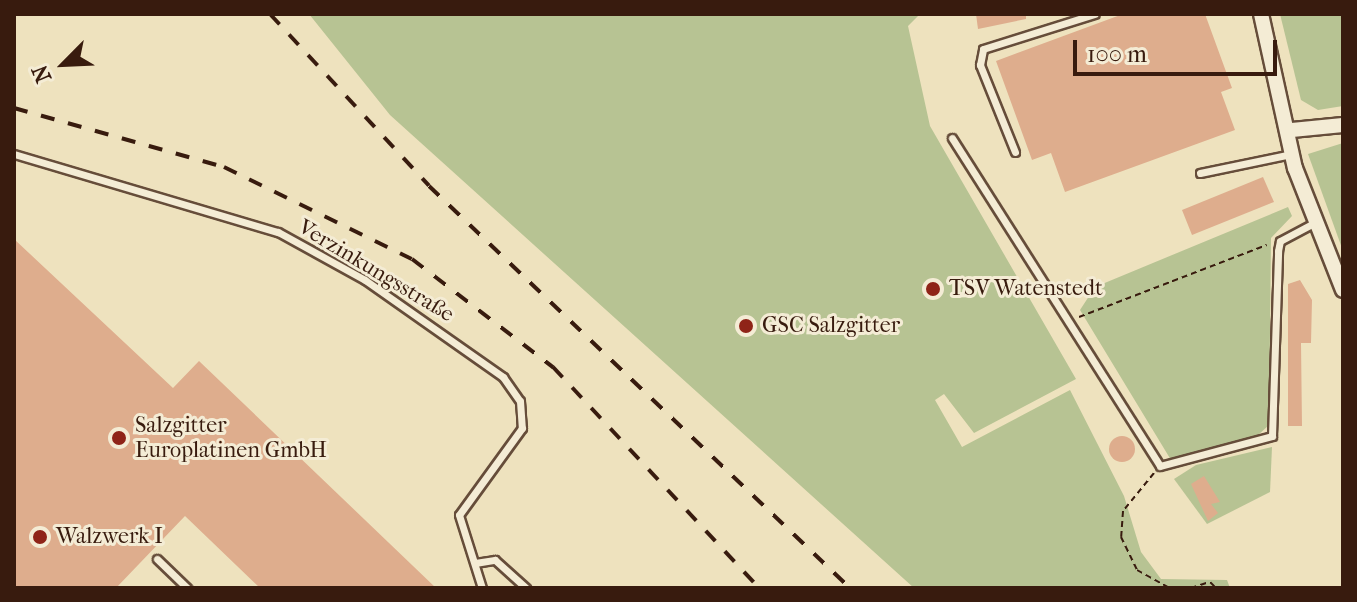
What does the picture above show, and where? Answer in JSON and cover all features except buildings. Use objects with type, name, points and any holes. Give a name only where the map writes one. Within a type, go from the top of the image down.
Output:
[{"type":"street","points":[[1261,14],[1292,130],[1294,154],[1315,222],[1343,290]]},
{"type":"street","points":[[1292,130],[1343,125]]},
{"type":"lane","points":[[1015,152],[980,65],[983,49],[1095,14]]},
{"type":"lane","points":[[952,138],[1160,466],[1272,436],[1280,241],[1315,222]]},
{"type":"lane","name":"Verzinkungsstraße","points":[[14,154],[278,232],[365,280],[503,377],[520,401],[522,428],[459,515],[482,588]]},
{"type":"lane","points":[[1200,173],[1294,154]]},
{"type":"lane","points":[[157,559],[187,588]]},
{"type":"lane","points":[[475,563],[495,560],[526,588]]},
{"type":"path","points":[[1068,323],[1280,241]]},
{"type":"path","points":[[1160,466],[1123,511],[1121,537],[1137,570],[1170,588]]},
{"type":"path","points":[[1191,588],[1210,582],[1216,588]]},
{"type":"green space","name":"GSC Salzgitter","points":[[309,14],[920,14],[908,26],[930,126],[1076,379],[974,433],[944,394],[935,400],[962,447],[1070,390],[1124,496],[1141,552],[1161,579],[1227,580],[1230,588],[914,588],[390,115]]},
{"type":"green space","points":[[1280,14],[1343,14],[1343,106],[1318,110],[1301,100]]},
{"type":"green space","points":[[1343,143],[1343,251],[1308,154]]},
{"type":"green space","points":[[1288,207],[1292,216],[1271,238],[1269,425],[1257,436],[1171,460],[1080,310],[1095,287]]},
{"type":"green space","points":[[1272,447],[1270,492],[1207,524],[1174,479],[1196,465]]},
{"type":"railway","points":[[270,14],[429,186],[850,588]]},
{"type":"railway","points":[[14,108],[224,167],[412,259],[553,367],[759,588]]},
{"type":"place","name":"TSV Watenstedt","points":[[933,289]]},
{"type":"place","name":"GSC Salzgitter","points":[[746,326]]},
{"type":"place","name":"Salzgitter Europlatinen GmbH","points":[[119,438]]},
{"type":"place","name":"Walzwerk I","points":[[40,537]]}]
